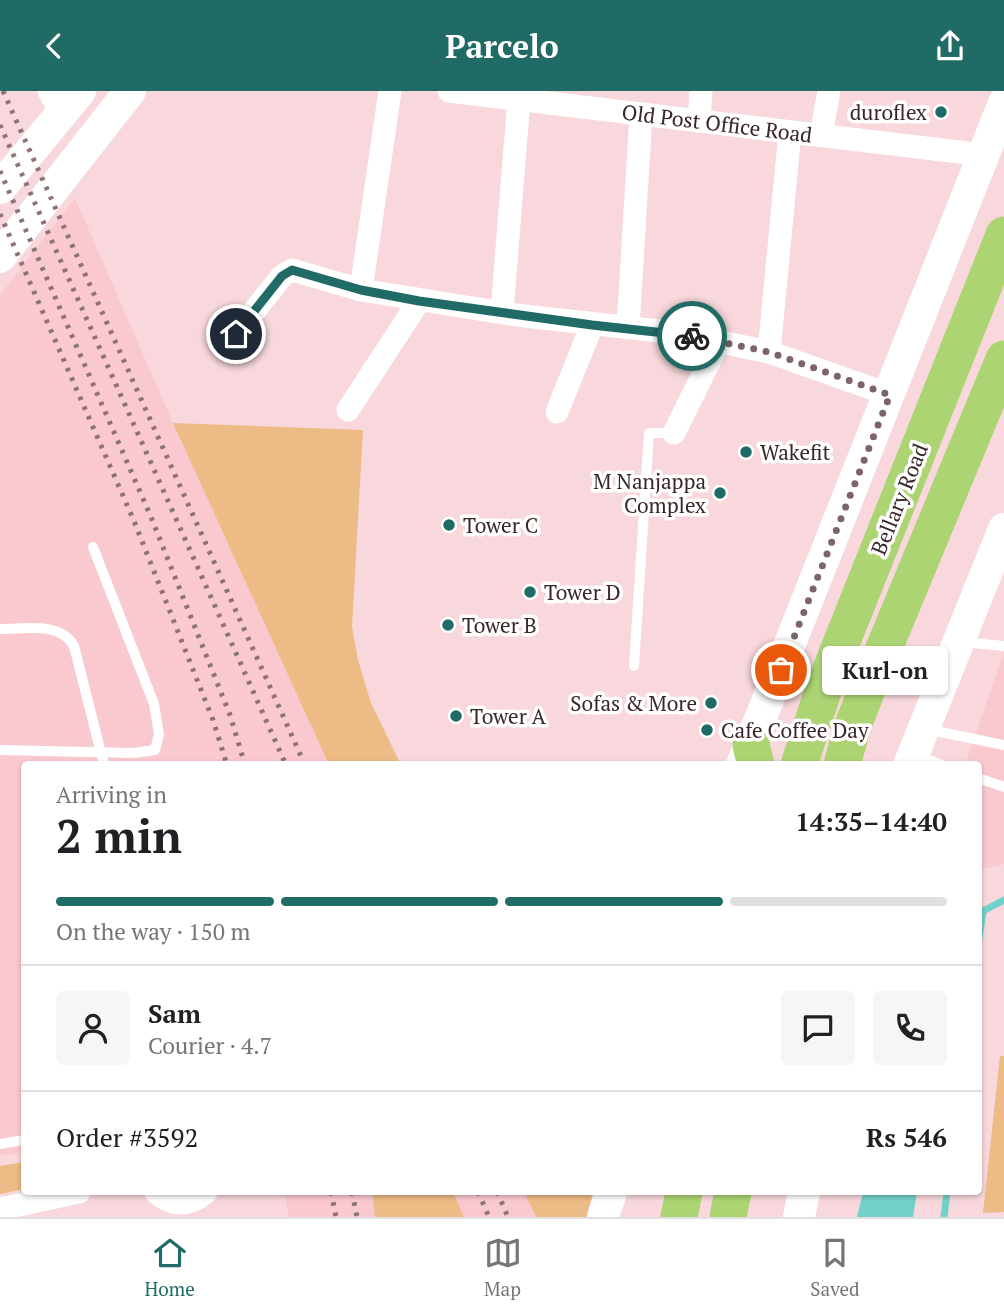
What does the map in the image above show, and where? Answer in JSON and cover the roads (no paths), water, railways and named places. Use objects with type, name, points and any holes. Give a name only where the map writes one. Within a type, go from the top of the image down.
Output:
[{"type":"highway","name":"Bellary Road","points":[[800,761],[814,715],[1004,235]]},
{"type":"highway","name":"Bellary Road","points":[[843,761],[852,728],[1004,359]]},
{"type":"highway","points":[[679,1217],[683,1195]]},
{"type":"highway","points":[[728,1217],[732,1195]]},
{"type":"main road","points":[[0,257],[130,91]]},
{"type":"main road","points":[[0,188],[64,99]]},
{"type":"main road","points":[[750,758],[1004,103]]},
{"type":"main road","points":[[922,753],[959,641],[1004,529]]},
{"type":"main road","points":[[603,1217],[610,1195]]},
{"type":"main road","points":[[799,1217],[803,1195]]},
{"type":"street","points":[[361,290],[390,91]]},
{"type":"street","name":"Old Post Office Road","points":[[449,91],[984,155]]},
{"type":"street","points":[[699,121],[701,91]]},
{"type":"street","points":[[821,135],[829,91]]},
{"type":"street","points":[[502,311],[519,99]]},
{"type":"street","points":[[628,328],[641,114]]},
{"type":"street","points":[[769,352],[790,132]]},
{"type":"street","points":[[236,334],[282,276],[292,270],[361,290],[419,301],[592,325],[677,333],[769,352],[890,395]]},
{"type":"street","points":[[348,410],[419,301]]},
{"type":"street","points":[[556,412],[592,325]]},
{"type":"street","points":[[674,433],[719,342]]},
{"type":"street","points":[[0,1209],[65,1195]]},
{"type":"street","points":[[160,1195],[168,1201],[189,1203],[201,1195]]},
{"type":"lane","points":[[634,666],[649,433],[674,433]]},
{"type":"lane","points":[[0,750],[133,753],[155,750],[159,734],[154,704],[93,547]]},
{"type":"lane","points":[[0,629],[49,629],[70,639],[103,761]]},
{"type":"lane","points":[[959,641],[1004,646]]},
{"type":"lane","points":[[922,753],[1004,745]]},
{"type":"lane","points":[[982,779],[1004,787]]},
{"type":"lane","points":[[0,1144],[21,1140]]},
{"type":"water","points":[[862,1195],[917,1195],[913,1217],[857,1217]]},
{"type":"waterway","points":[[982,918],[983,911],[1004,900]]},
{"type":"waterway","points":[[944,1217],[947,1195]]},
{"type":"railway","points":[[3,91],[303,761]]},
{"type":"railway","points":[[0,125],[284,761]]},
{"type":"railway","points":[[0,171],[151,517],[230,715],[244,761]]},
{"type":"railway","points":[[0,214],[134,521],[213,720],[226,761]]},
{"type":"railway","points":[[332,1195],[336,1217]]},
{"type":"railway","points":[[353,1195],[357,1217]]},
{"type":"railway","points":[[479,1195],[489,1217]]},
{"type":"railway","points":[[498,1195],[508,1217]]},
{"type":"place","name":"duroflex","points":[[941,112]]},
{"type":"place","name":"Wakefit","points":[[746,452]]},
{"type":"place","name":"M Nanjappa Complex","points":[[720,493]]},
{"type":"place","name":"Tower C","points":[[449,525]]},
{"type":"place","name":"Tower D","points":[[530,592]]},
{"type":"place","name":"Tower B","points":[[448,625]]},
{"type":"place","name":"Kurl-on","points":[[781,670]]},
{"type":"place","name":"Sofas & More","points":[[711,703]]},
{"type":"place","name":"Tower A","points":[[456,716]]},
{"type":"place","name":"Cafe Coffee Day","points":[[707,730]]}]
